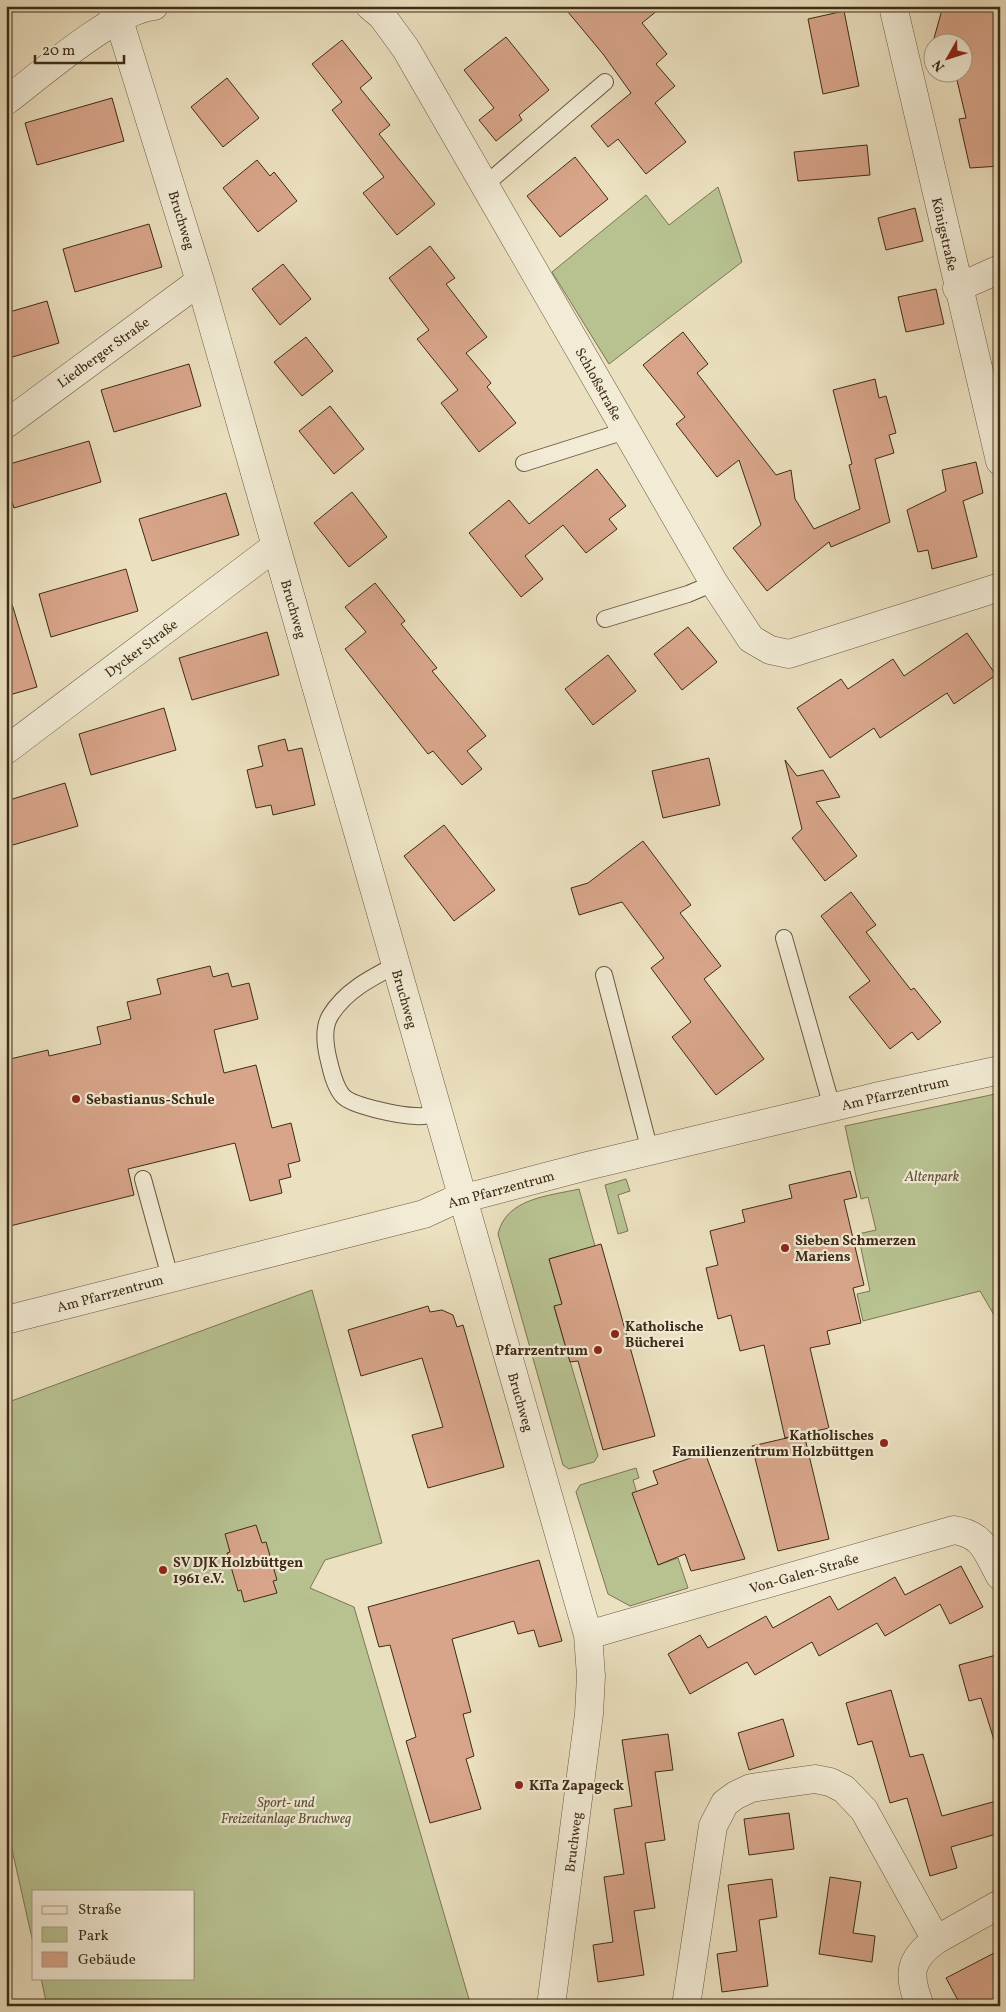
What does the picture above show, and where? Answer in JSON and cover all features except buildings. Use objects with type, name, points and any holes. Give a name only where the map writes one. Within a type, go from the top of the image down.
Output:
[{"type":"street","points":[[6,101],[115,12],[154,6]]},
{"type":"street","name":"Schloßstraße","points":[[370,6],[382,16],[406,49],[486,184],[625,431],[714,584],[751,639],[770,650],[789,654],[1000,587]]},
{"type":"street","name":"Königstraße","points":[[892,6],[957,288],[1000,461]]},
{"type":"street","name":"Bruchweg","points":[[115,12],[200,281],[588,1635],[591,1676],[589,1714],[551,2006]]},
{"type":"street","points":[[957,288],[1000,269]]},
{"type":"street","name":"Liedberger Straße","points":[[6,424],[200,281]]},
{"type":"street","name":"Dycker Straße","points":[[6,750],[276,546]]},
{"type":"street","name":"Am Pfarrzentrum","points":[[6,1320],[424,1214],[463,1198],[832,1107],[1000,1070]]},
{"type":"street","name":"Von-Galen-Straße","points":[[588,1635],[954,1530],[969,1533],[982,1543],[1000,1576]]},
{"type":"street","points":[[686,2006],[713,1826],[726,1803],[736,1794],[751,1788],[815,1779],[830,1782],[844,1789],[864,1810],[936,1940]]},
{"type":"street","points":[[920,2006],[912,1984],[913,1965],[917,1956],[936,1940],[1000,1904]]},
{"type":"lane","points":[[486,184],[605,82]]},
{"type":"lane","points":[[524,463],[625,431]]},
{"type":"lane","points":[[605,619],[688,594],[714,584]]},
{"type":"lane","points":[[784,938],[832,1107]]},
{"type":"lane","points":[[396,965],[356,988],[335,1008],[329,1018],[325,1036],[330,1066],[339,1090],[345,1098],[355,1103],[406,1116],[424,1116],[438,1113]]},
{"type":"lane","points":[[604,975],[650,1151]]},
{"type":"lane","points":[[143,1179],[170,1277]]},
{"type":"green space","points":[[718,187],[742,262],[609,364],[552,272],[646,195],[669,225]]},
{"type":"green space","name":"Altenpark","points":[[1000,1093],[1000,1325],[980,1291],[863,1321],[857,1294],[870,1291],[858,1234],[876,1230],[868,1197],[861,1199],[845,1126]]},
{"type":"green space","points":[[626,1179],[630,1191],[618,1195],[628,1231],[618,1234],[605,1185]]},
{"type":"green space","points":[[579,1189],[595,1246],[549,1259],[562,1304],[554,1307],[598,1456],[594,1462],[569,1469],[563,1465],[498,1234],[503,1222],[519,1206],[542,1197]]},
{"type":"green space","name":"Sport- und Freizeitanlage Bruchweg","points":[[312,1290],[382,1543],[325,1560],[310,1588],[354,1607],[471,2006],[47,2006],[41,1980],[195,1980],[195,1890],[32,1890],[32,1938],[6,1823],[6,1403]]},
{"type":"green space","points":[[636,1468],[639,1478],[633,1480],[658,1565],[678,1558],[688,1588],[630,1606],[608,1594],[576,1492],[580,1485]]},
{"type":"place","name":"Sebastianus-Schule","points":[[76,1099]]},
{"type":"place","name":"Sieben Schmerzen Mariens","points":[[785,1248]]},
{"type":"place","name":"Katholische Bücherei","points":[[615,1334]]},
{"type":"place","name":"Pfarrzentrum","points":[[598,1350]]},
{"type":"place","name":"Katholisches Familienzentrum Holzbüttgen","points":[[884,1443]]},
{"type":"place","name":"SV DJK Holzbüttgen 1961 e.V.","points":[[163,1570]]},
{"type":"place","name":"KiTa Zapageck","points":[[519,1785]]}]
